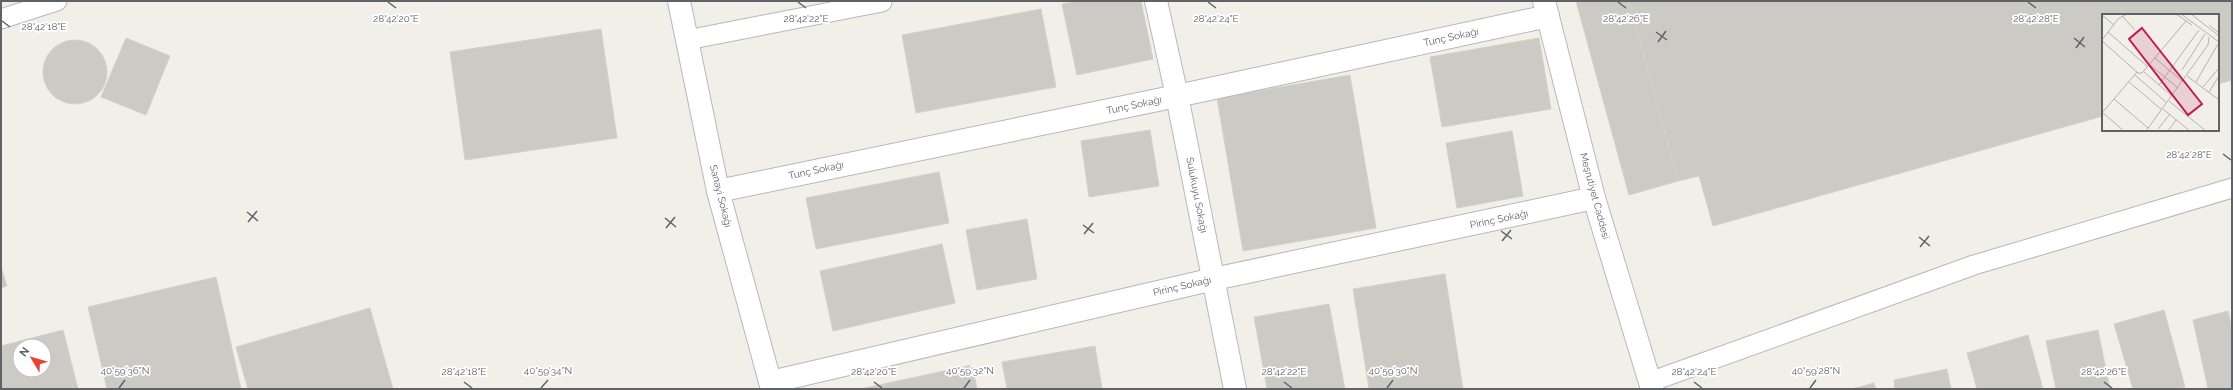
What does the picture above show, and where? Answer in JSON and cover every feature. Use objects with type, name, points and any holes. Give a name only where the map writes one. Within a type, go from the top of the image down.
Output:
[{"type":"street","name":"Sanayi Sokağı","points":[[679,1],[718,191],[772,385]]},
{"type":"street","name":"Sulukuyu Sokağı","points":[[1156,1],[1177,96],[1235,389]]},
{"type":"street","name":"Tunç Sokağı","points":[[718,191],[1177,96],[1546,8]]},
{"type":"street","name":"Meşrutiyet Caddesi","points":[[1546,8],[1594,198],[1651,386]]},
{"type":"street","name":"Pirinç Sokağı","points":[[772,385],[1214,279],[1594,198]]},
{"type":"lane","points":[[1,19],[57,1]]},
{"type":"lane","points":[[687,40],[882,2]]},
{"type":"lane","points":[[1651,386],[1974,265],[2232,188]]},
{"type":"building","points":[[1077,1],[1141,1],[1153,59],[1077,75],[1062,4]]},
{"type":"building","points":[[1576,1],[1629,1],[1678,181],[1629,195]]},
{"type":"building","points":[[1629,1],[2232,1],[2232,80],[2219,84],[2219,14],[2102,14],[2102,116],[1713,226],[1699,176],[1678,181]]},
{"type":"building","points":[[1041,9],[1056,87],[916,113],[902,35]]},
{"type":"building","points":[[601,29],[617,138],[465,160],[450,52]]},
{"type":"building","points":[[126,38],[170,56],[146,115],[101,97]]},
{"type":"building","points":[[1539,38],[1551,109],[1442,127],[1430,57]]},
{"type":"building","points":[[69,40],[81,40],[98,49],[105,60],[107,72],[105,84],[98,95],[81,104],[69,104],[57,99],[48,90],[43,78],[43,66],[48,54],[57,45]]},
{"type":"building","points":[[1350,75],[1376,228],[1243,251],[1217,98]]},
{"type":"building","points":[[1150,130],[1159,186],[1089,197],[1081,141]]},
{"type":"building","points":[[1512,131],[1523,196],[1457,208],[1446,143]]},
{"type":"building","points":[[939,172],[949,223],[816,249],[806,198]]},
{"type":"building","points":[[1027,219],[1037,279],[977,290],[966,230]]},
{"type":"building","points":[[942,244],[955,303],[833,331],[820,271]]},
{"type":"building","points":[[1,267],[7,286],[1,288]]},
{"type":"building","points":[[1445,274],[1463,389],[1369,389],[1353,289]]},
{"type":"building","points":[[216,277],[241,389],[107,389],[88,307]]},
{"type":"building","points":[[1329,304],[1345,389],[1267,389],[1254,317]]},
{"type":"building","points":[[370,308],[393,389],[248,389],[236,347]]},
{"type":"building","points":[[2164,310],[2185,387],[2178,389],[2133,389],[2114,324]]},
{"type":"building","points":[[2228,311],[2232,329],[2232,389],[2208,389],[2193,320]]},
{"type":"building","points":[[63,330],[78,389],[1,389],[1,346],[12,343],[12,378],[52,378],[52,338],[32,338]]},
{"type":"building","points":[[2098,330],[2110,389],[2056,389],[2046,341]]},
{"type":"building","points":[[2028,335],[2043,389],[1977,389],[1967,353]]},
{"type":"building","points":[[1095,346],[1102,389],[1007,389],[1002,362]]},
{"type":"building","points":[[972,365],[977,389],[860,389]]},
{"type":"building","points":[[1947,369],[1951,389],[1895,389],[1894,380]]},
{"type":"building","points":[[1874,383],[1876,389],[1852,389]]}]
